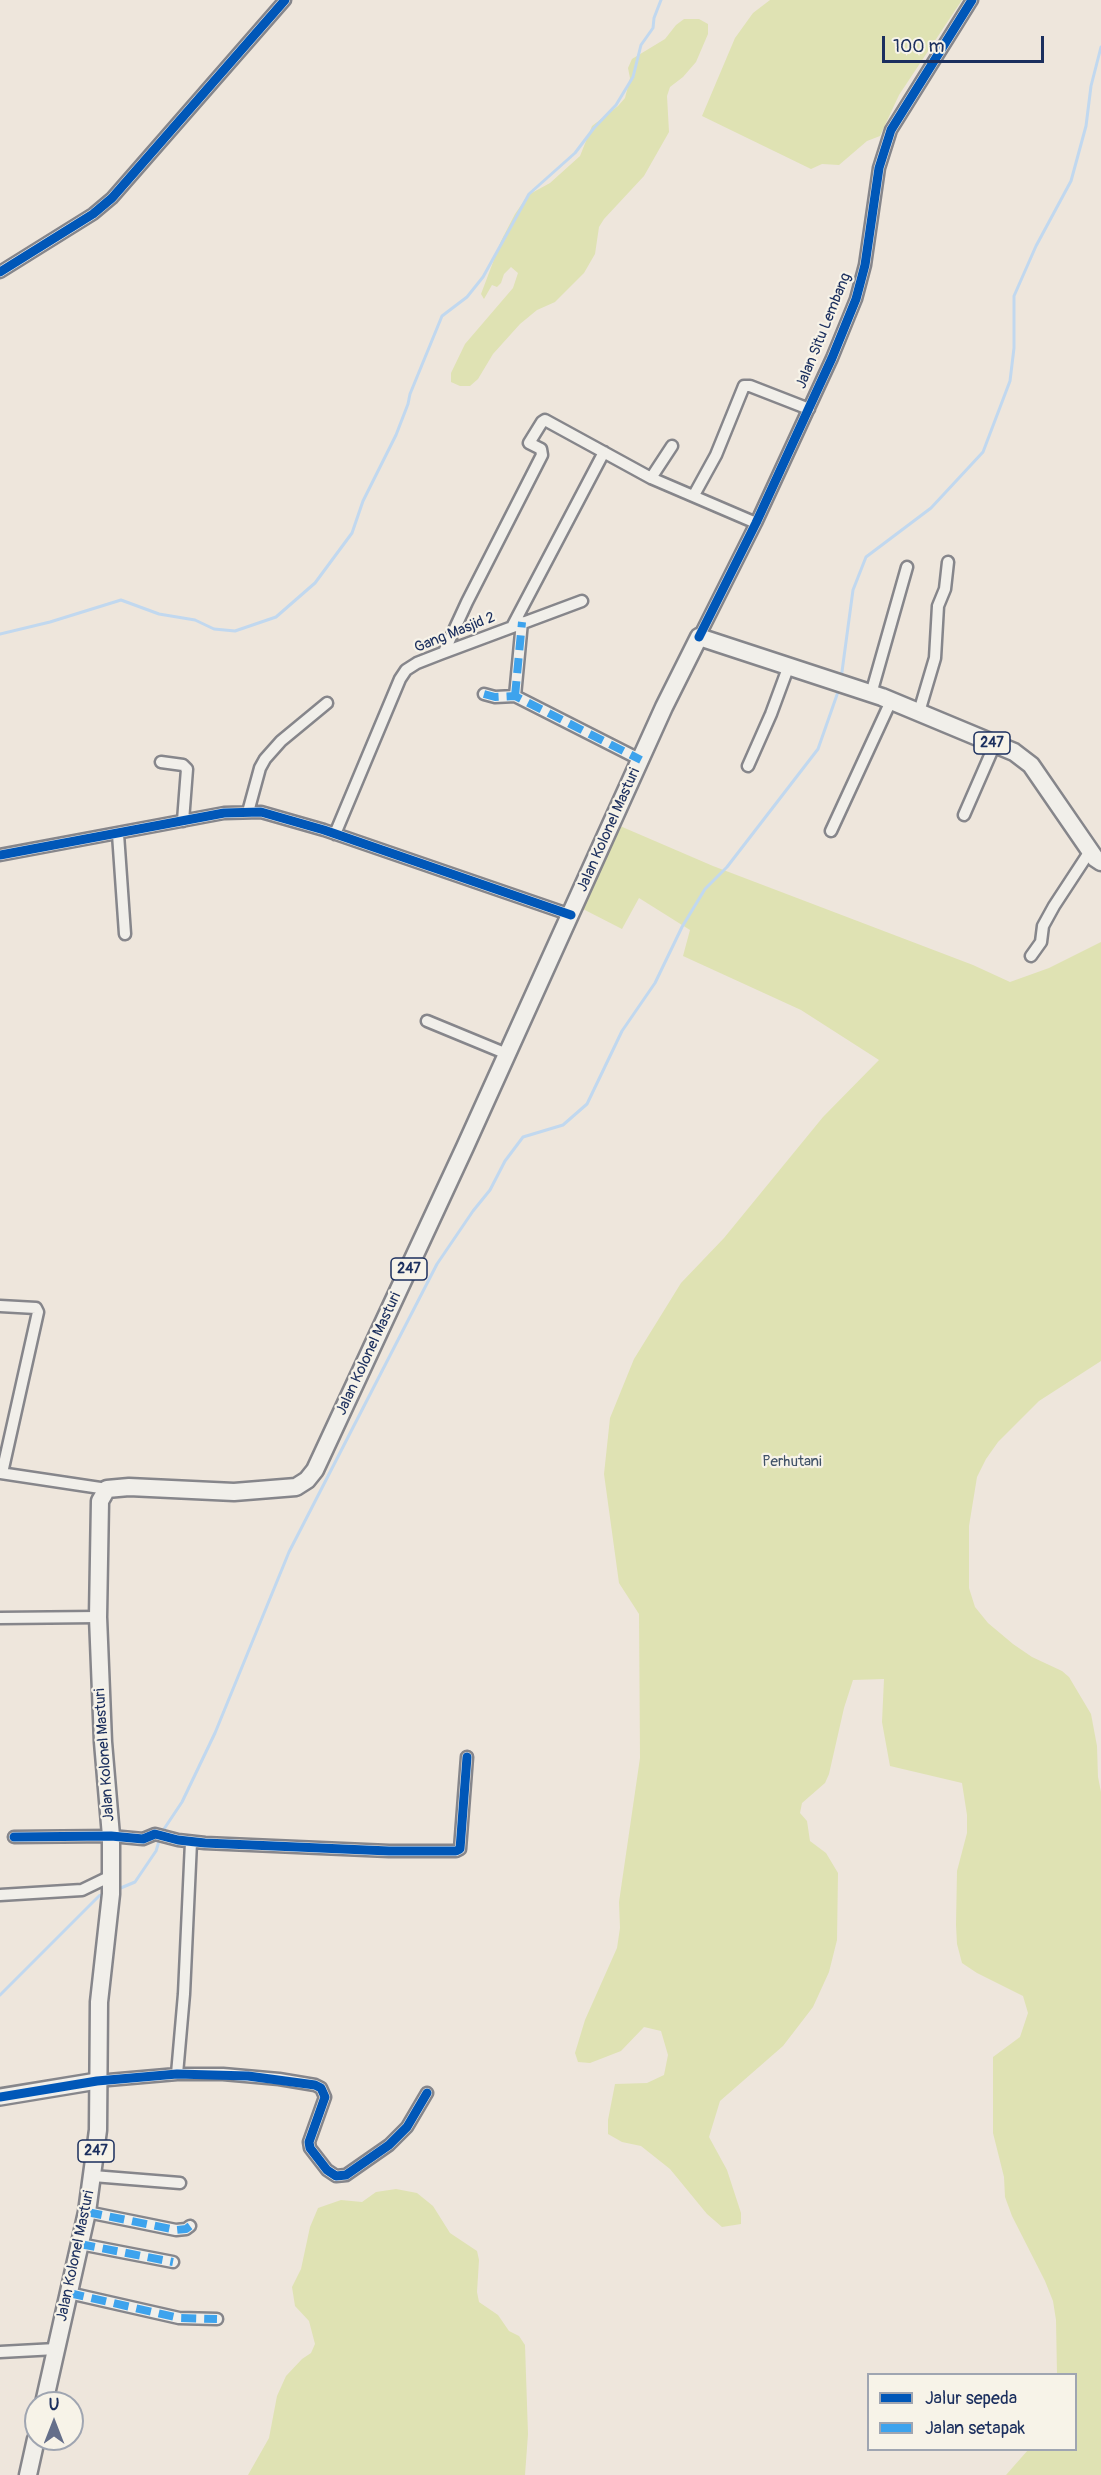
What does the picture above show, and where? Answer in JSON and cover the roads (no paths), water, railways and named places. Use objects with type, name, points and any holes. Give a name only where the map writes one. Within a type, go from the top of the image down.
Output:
[{"type":"main road","name":"247","points":[[699,637],[891,701],[1014,752],[1031,765],[1096,857]]},
{"type":"main road","name":"Jalan Kolonel Masturi","points":[[47,2391],[87,2212],[98,2130],[99,2002],[112,1884],[98,1617],[100,1502],[107,1489],[129,1487],[234,1492],[296,1487],[307,1480],[315,1470],[351,1396],[664,707],[699,637]]},
{"type":"main road","points":[[28,2475],[33,2451]]},
{"type":"street","points":[[0,272],[104,206],[285,0]]},
{"type":"street","name":"Jalan Situ Lembang","points":[[699,637],[756,522],[837,348],[861,282],[879,168],[891,130],[972,0]]},
{"type":"street","points":[[694,495],[716,455],[744,386],[750,386],[809,409]]},
{"type":"street","points":[[444,652],[542,455],[541,449],[530,443],[545,420],[651,478],[756,522]]},
{"type":"street","points":[[651,478],[672,446]]},
{"type":"street","points":[[515,696],[518,624],[604,452]]},
{"type":"street","points":[[919,712],[935,658],[938,606],[945,589],[948,562]]},
{"type":"street","points":[[871,694],[907,567]]},
{"type":"street","name":"Gang Masjid 2","points":[[335,834],[400,679],[406,670],[444,652],[582,601]]},
{"type":"street","points":[[748,766],[788,668]]},
{"type":"street","points":[[484,694],[495,697],[515,696],[641,760]]},
{"type":"street","points":[[831,831],[891,701]]},
{"type":"street","points":[[248,812],[260,768],[265,759],[281,741],[327,703]]},
{"type":"street","points":[[964,814],[995,744]]},
{"type":"street","points":[[160,762],[183,765],[187,768],[183,821]]},
{"type":"street","points":[[0,855],[183,821],[261,812],[335,834],[571,915]]},
{"type":"street","points":[[118,834],[125,934]]},
{"type":"street","points":[[1031,956],[1043,938],[1043,926],[1077,872],[1096,857]]},
{"type":"street","points":[[427,1021],[507,1054]]},
{"type":"street","points":[[0,1306],[36,1308],[38,1312],[1,1473],[107,1489]]},
{"type":"street","points":[[0,1618],[98,1617]]},
{"type":"street","points":[[14,1837],[111,1836],[143,1839],[160,1836],[191,1842],[389,1851],[458,1851],[467,1757]]},
{"type":"street","points":[[177,2074],[184,1994],[191,1842]]},
{"type":"street","points":[[0,1895],[82,1890],[112,1884]]},
{"type":"street","points":[[0,2097],[97,2080],[177,2074],[291,2080],[321,2088],[325,2097],[309,2142],[310,2148],[327,2170],[336,2176],[346,2175],[388,2145],[407,2127],[427,2093]]},
{"type":"street","points":[[93,2176],[180,2183]]},
{"type":"street","points":[[87,2212],[176,2230],[190,2226]]},
{"type":"street","points":[[80,2244],[173,2262]]},
{"type":"street","points":[[69,2293],[179,2318],[217,2319]]},
{"type":"street","points":[[0,2352],[56,2349]]},
{"type":"waterway","points":[[0,634],[50,622],[121,600],[159,614],[195,620],[214,629],[235,631],[276,617],[315,583],[352,533],[363,501],[396,435],[442,316],[467,297],[483,277],[529,194],[575,153],[616,105],[633,77],[641,45],[653,28],[661,0]]},
{"type":"waterway","points":[[841,679],[853,590],[866,557],[931,508],[983,452],[1010,381],[1014,348],[1014,296],[1036,246],[1071,181],[1086,126],[1091,86],[1101,47]]},
{"type":"waterway","points":[[162,1832],[182,1802],[215,1733],[289,1552],[437,1264],[490,1190],[505,1161],[523,1137],[563,1125],[587,1104],[622,1031],[655,983],[682,927],[705,889],[727,867],[818,749],[839,689]]},
{"type":"waterway","points":[[116,1890],[135,1882],[156,1851],[160,1838]]},
{"type":"waterway","points":[[0,1995],[99,1896],[104,1894]]},
{"type":"park label","name":"Perhutani","points":[[792,1462]]}]
